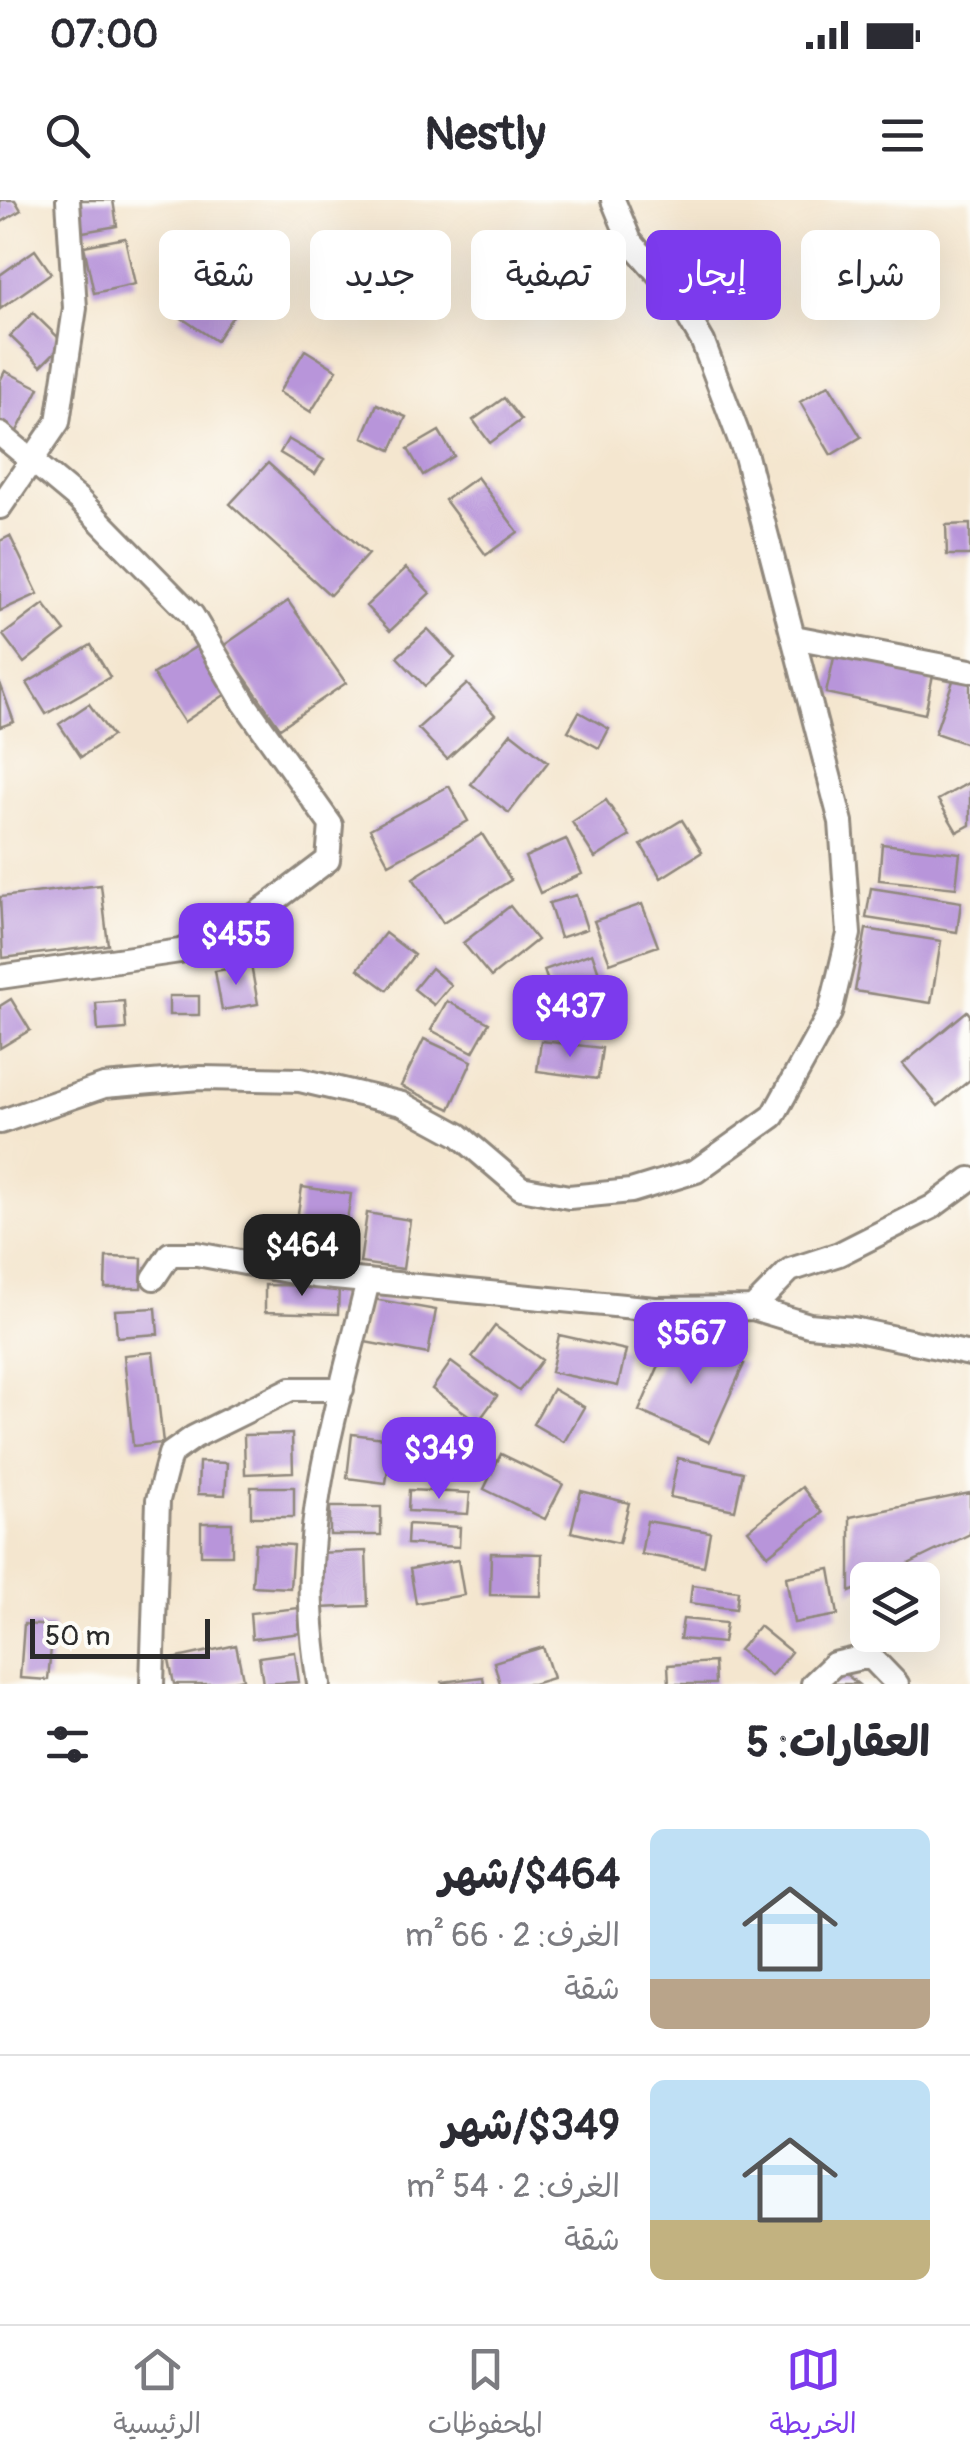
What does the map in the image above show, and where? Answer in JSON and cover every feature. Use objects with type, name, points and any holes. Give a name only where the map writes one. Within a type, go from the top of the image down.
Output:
[{"type":"street","points":[[0,508],[58,422],[75,308],[68,200]]},
{"type":"street","points":[[0,1122],[104,1086],[200,1078],[300,1080],[402,1104],[459,1135],[521,1188],[569,1198],[631,1192],[696,1172],[772,1116],[830,1013],[849,934],[841,822],[746,456],[704,342],[674,292],[630,241],[612,200]]},
{"type":"street","points":[[0,434],[78,499],[192,615],[245,704],[331,825],[328,860],[238,928],[180,951],[0,977]]},
{"type":"street","points":[[794,638],[970,671]]},
{"type":"street","points":[[754,1308],[790,1270],[855,1246],[932,1207],[970,1179]]},
{"type":"street","points":[[154,1278],[170,1254],[197,1254],[314,1276],[655,1309],[754,1308],[809,1325],[853,1329],[970,1354]]},
{"type":"street","points":[[319,1684],[310,1606],[314,1535],[324,1465],[368,1281]]},
{"type":"street","points":[[152,1684],[158,1500],[170,1454],[194,1437],[292,1389],[342,1389]]},
{"type":"street","points":[[813,1684],[834,1664],[870,1656],[897,1684]]},
{"type":"building","points":[[0,200],[15,200],[21,210],[0,223]]},
{"type":"building","points":[[78,200],[113,200],[117,226],[83,232]]},
{"type":"building","points":[[125,238],[135,284],[94,293],[84,246]]},
{"type":"building","points":[[35,250],[51,273],[0,309],[0,275]]},
{"type":"building","points":[[33,313],[64,343],[41,366],[10,336]]},
{"type":"building","points":[[184,320],[230,320],[216,341]]},
{"type":"building","points":[[305,350],[337,370],[311,412],[279,392]]},
{"type":"building","points":[[5,371],[39,388],[16,433],[0,425],[0,381]]},
{"type":"building","points":[[829,385],[861,437],[831,455],[800,402]]},
{"type":"building","points":[[504,398],[521,420],[490,443],[473,420]]},
{"type":"building","points":[[377,404],[406,417],[391,450],[363,437]]},
{"type":"building","points":[[439,431],[454,456],[423,475],[408,449]]},
{"type":"building","points":[[288,439],[324,460],[315,474],[280,453]]},
{"type":"building","points":[[268,463],[368,554],[330,595],[230,504]]},
{"type":"building","points":[[477,477],[518,532],[486,555],[445,500]]},
{"type":"building","points":[[970,524],[970,555],[947,555],[946,525]]},
{"type":"building","points":[[10,536],[38,594],[0,611],[0,541]]},
{"type":"building","points":[[406,568],[430,593],[390,631],[366,606]]},
{"type":"building","points":[[288,601],[346,683],[280,728],[223,646]]},
{"type":"building","points":[[44,604],[65,631],[24,663],[3,635]]},
{"type":"building","points":[[428,629],[455,658],[425,686],[397,657]]},
{"type":"building","points":[[202,643],[232,690],[184,722],[153,674]]},
{"type":"building","points":[[91,645],[110,677],[46,714],[27,683]]},
{"type":"building","points":[[836,649],[934,670],[925,714],[826,693]]},
{"type":"building","points":[[955,675],[970,681],[970,745],[935,733]]},
{"type":"building","points":[[0,683],[14,722],[0,727]]},
{"type":"building","points":[[467,684],[495,715],[447,759],[418,728]]},
{"type":"building","points":[[89,704],[112,736],[81,757],[59,724]]},
{"type":"building","points":[[579,712],[609,729],[599,748],[568,731]]},
{"type":"building","points":[[511,733],[548,762],[509,813],[471,784]]},
{"type":"building","points":[[970,782],[970,825],[957,832],[938,800]]},
{"type":"building","points":[[449,786],[468,821],[389,864],[370,829]]},
{"type":"building","points":[[606,800],[630,836],[595,858],[572,822]]},
{"type":"building","points":[[682,820],[702,852],[661,878],[641,845]]},
{"type":"building","points":[[482,834],[511,880],[443,923],[413,878]]},
{"type":"building","points":[[566,839],[582,874],[540,893],[525,857]]},
{"type":"building","points":[[882,844],[960,853],[956,888],[879,880]]},
{"type":"building","points":[[101,885],[108,945],[3,958],[0,897]]},
{"type":"building","points":[[871,888],[961,902],[957,932],[866,918]]},
{"type":"building","points":[[576,895],[587,929],[560,938],[549,903]]},
{"type":"building","points":[[642,904],[658,946],[610,963],[594,921]]},
{"type":"building","points":[[510,906],[537,940],[491,977],[463,943]]},
{"type":"building","points":[[866,929],[941,941],[931,1003],[855,991]]},
{"type":"building","points":[[385,933],[414,955],[387,990],[358,969]]},
{"type":"building","points":[[592,953],[609,1001],[560,1018],[544,970]]},
{"type":"building","points":[[251,965],[258,1004],[222,1010],[215,971]]},
{"type":"building","points":[[431,968],[451,985],[434,1005],[414,989]]},
{"type":"building","points":[[169,996],[199,996],[199,1015],[169,1015]]},
{"type":"building","points":[[11,999],[30,1030],[0,1048],[0,1006]]},
{"type":"building","points":[[124,1001],[126,1029],[98,1031],[96,1003]]},
{"type":"building","points":[[447,1001],[489,1023],[473,1052],[431,1030]]},
{"type":"building","points":[[967,1011],[970,1080],[938,1106],[903,1064]]},
{"type":"building","points":[[424,1039],[472,1061],[450,1109],[401,1086]]},
{"type":"building","points":[[541,1041],[602,1048],[598,1079],[537,1071]]},
{"type":"building","points":[[302,1187],[351,1194],[341,1260],[292,1252]]},
{"type":"building","points":[[367,1213],[410,1220],[403,1269],[360,1263]]},
{"type":"building","points":[[106,1257],[142,1258],[141,1288],[105,1288]]},
{"type":"building","points":[[265,1285],[339,1286],[338,1314],[265,1312]]},
{"type":"building","points":[[373,1299],[436,1310],[428,1354],[365,1342]]},
{"type":"building","points":[[156,1308],[158,1334],[117,1337],[115,1310]]},
{"type":"building","points":[[495,1326],[542,1360],[519,1391],[472,1357]]},
{"type":"building","points":[[673,1333],[744,1364],[709,1442],[639,1411]]},
{"type":"building","points":[[559,1335],[626,1350],[618,1386],[551,1372]]},
{"type":"building","points":[[153,1352],[163,1443],[133,1446],[124,1355]]},
{"type":"building","points":[[451,1362],[497,1396],[478,1422],[432,1389]]},
{"type":"building","points":[[553,1389],[584,1407],[564,1442],[533,1424]]},
{"type":"building","points":[[292,1434],[293,1472],[245,1474],[244,1435]]},
{"type":"building","points":[[352,1434],[392,1439],[386,1483],[347,1478]]},
{"type":"building","points":[[501,1454],[563,1484],[545,1519],[484,1489]]},
{"type":"building","points":[[678,1458],[743,1472],[735,1510],[670,1497]]},
{"type":"building","points":[[199,1462],[227,1463],[225,1495],[198,1494]]},
{"type":"building","points":[[251,1487],[294,1487],[294,1517],[251,1517]]},
{"type":"building","points":[[802,1487],[822,1513],[768,1555],[748,1530]]},
{"type":"building","points":[[409,1490],[470,1493],[468,1514],[408,1511]]},
{"type":"building","points":[[581,1491],[629,1503],[619,1543],[571,1532]]},
{"type":"building","points":[[970,1493],[970,1534],[912,1562],[850,1562],[850,1517]]},
{"type":"building","points":[[330,1507],[381,1507],[381,1535],[330,1535]]},
{"type":"building","points":[[647,1521],[710,1532],[704,1566],[641,1554]]},
{"type":"building","points":[[201,1523],[232,1523],[232,1555],[201,1555]]},
{"type":"building","points":[[408,1524],[460,1527],[459,1547],[407,1544]]},
{"type":"building","points":[[255,1543],[293,1545],[290,1588],[252,1586]]},
{"type":"building","points":[[366,1551],[368,1606],[318,1608],[316,1553]]},
{"type":"building","points":[[491,1553],[542,1554],[541,1596],[490,1595]]},
{"type":"building","points":[[458,1560],[464,1595],[416,1603],[410,1569]]},
{"type":"building","points":[[830,1569],[838,1615],[794,1623],[786,1577]]},
{"type":"building","points":[[692,1585],[738,1591],[736,1609],[690,1603]]},
{"type":"building","points":[[299,1608],[302,1633],[252,1639],[250,1613]]},
{"type":"building","points":[[683,1619],[726,1623],[723,1643],[680,1639]]},
{"type":"building","points":[[24,1624],[53,1626],[48,1680],[20,1678]]},
{"type":"building","points":[[759,1626],[791,1652],[771,1676],[739,1650]]},
{"type":"building","points":[[236,1645],[243,1679],[220,1684],[174,1684],[169,1660]]},
{"type":"building","points":[[543,1647],[553,1678],[533,1684],[500,1684],[494,1662]]},
{"type":"building","points":[[295,1652],[299,1682],[263,1684],[259,1657]]},
{"type":"building","points":[[714,1662],[715,1684],[669,1684],[668,1665]]},
{"type":"building","points":[[837,1667],[858,1684],[824,1684]]},
{"type":"building","points":[[483,1677],[484,1684],[442,1682]]}]
